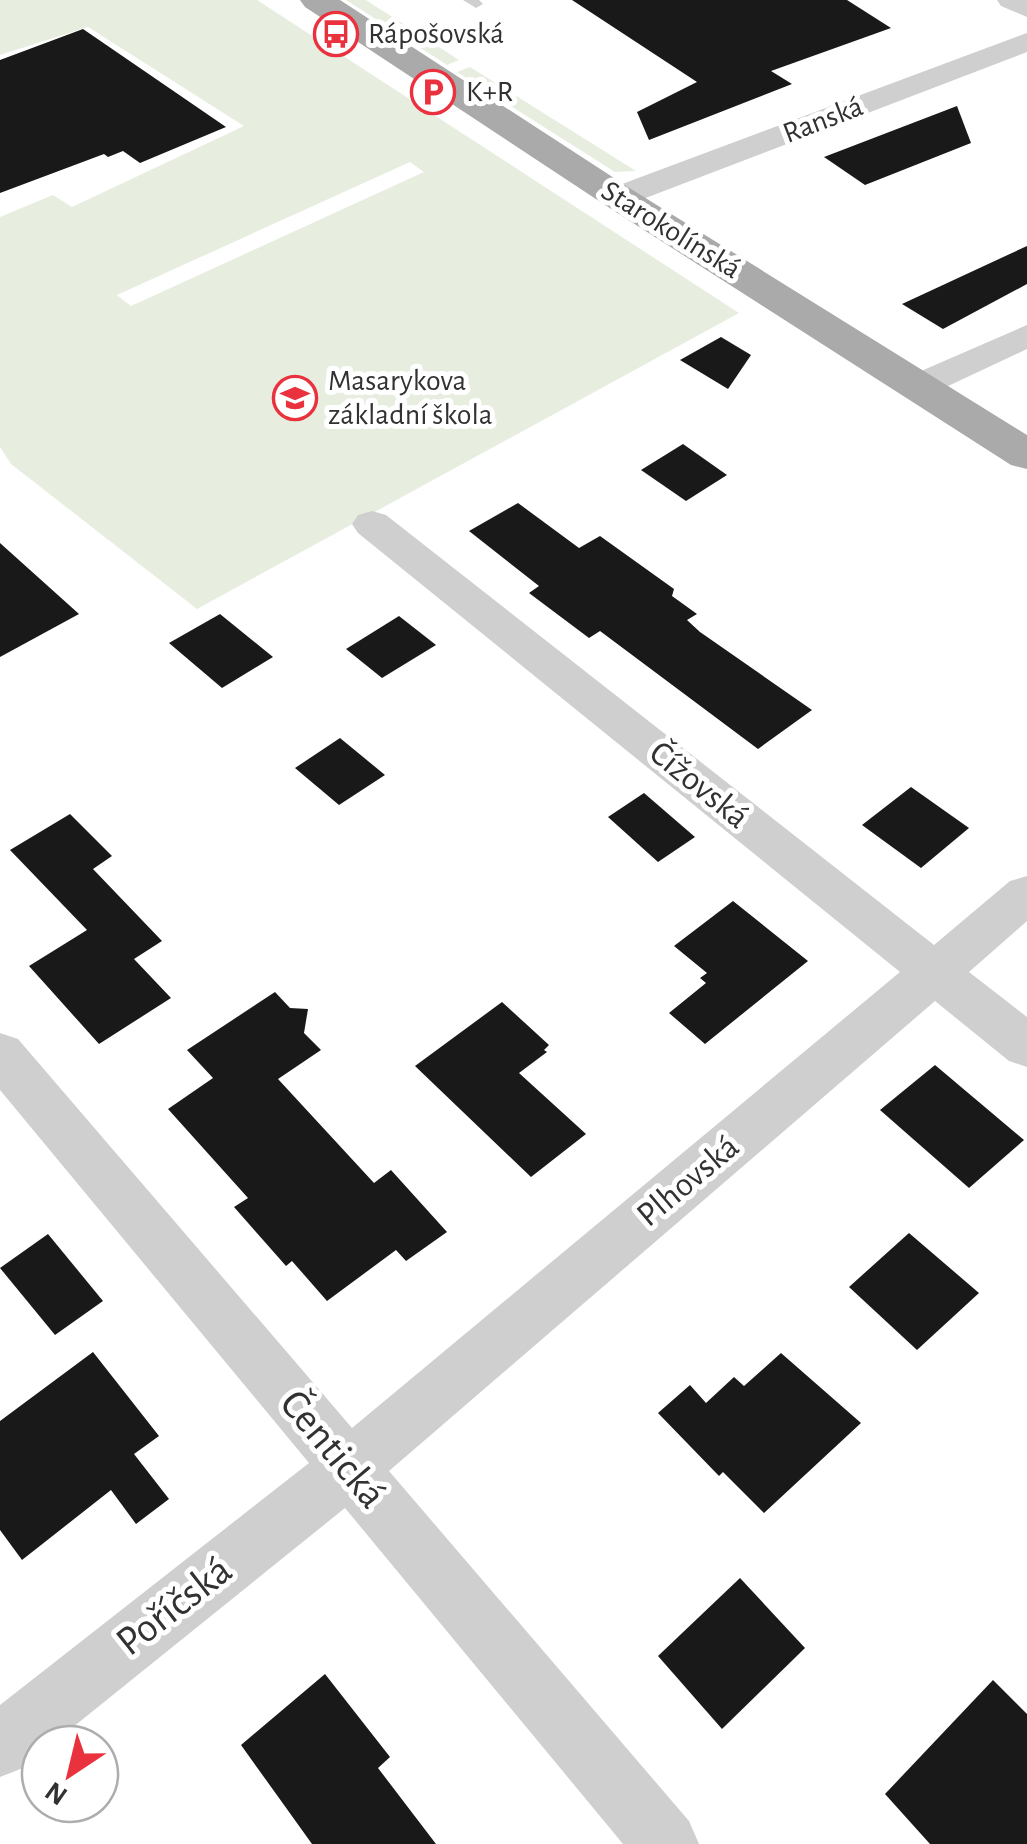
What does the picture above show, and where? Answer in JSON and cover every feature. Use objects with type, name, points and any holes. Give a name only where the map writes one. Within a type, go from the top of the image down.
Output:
[{"type":"main road","name":"Starokolínská","points":[[317,0],[618,197],[1027,455]]},
{"type":"street","points":[[1011,0],[1027,8]]},
{"type":"street","name":"Ranská","points":[[618,197],[1027,42]]},
{"type":"street","points":[[918,386],[1027,336]]},
{"type":"street","name":"Čížovská","points":[[372,524],[1027,1046]]},
{"type":"street","name":"Plhovská","points":[[349,1468],[1027,894]]},
{"type":"street","name":"Čentická","points":[[0,1054],[666,1844]]},
{"type":"street","name":"Poříčská","points":[[0,1745],[349,1468]]},
{"type":"shaded area","name":"Masarykova základní škola","points":[[0,0],[257,0],[739,313],[197,609],[11,464],[0,447],[0,217],[53,195],[72,207],[244,126],[88,27],[0,55]],"holes":[[[410,162],[424,172],[131,306],[117,295]]]},
{"type":"shaded area","points":[[346,0],[366,0],[459,60],[447,65]]},
{"type":"shaded area","points":[[470,67],[636,171],[615,172],[457,72]]},
{"type":"building","points":[[572,0],[847,0],[891,28],[771,71],[792,84],[649,140],[637,112],[697,82]]},
{"type":"building","points":[[83,29],[226,127],[140,163],[123,151],[108,157],[104,154],[0,193],[0,60]]},
{"type":"building","points":[[957,106],[971,143],[865,185],[824,157]]},
{"type":"building","points":[[1027,246],[1027,284],[943,329],[902,304]]},
{"type":"building","points":[[721,337],[751,355],[728,389],[680,360]]},
{"type":"building","points":[[683,444],[727,475],[686,501],[641,470]]},
{"type":"building","points":[[518,503],[579,548],[600,536],[674,589],[672,596],[697,614],[687,620],[700,632],[812,710],[758,749],[600,631],[589,638],[529,593],[539,586],[469,531]]},
{"type":"building","points":[[0,543],[79,614],[0,657]]},
{"type":"building","points":[[220,614],[273,657],[222,688],[169,643]]},
{"type":"building","points":[[399,616],[436,645],[382,678],[346,649]]},
{"type":"building","points":[[340,738],[385,775],[339,805],[295,768]]},
{"type":"building","points":[[911,787],[969,828],[921,868],[862,825]]},
{"type":"building","points":[[644,793],[695,837],[658,862],[608,817]]},
{"type":"building","points":[[70,814],[112,856],[93,869],[162,941],[134,959],[171,998],[99,1044],[29,966],[87,930],[10,850]]},
{"type":"building","points":[[733,901],[808,961],[705,1044],[669,1013],[706,983],[700,978],[707,973],[674,946]]},
{"type":"building","points":[[275,992],[290,1008],[308,1009],[304,1033],[321,1050],[278,1079],[374,1183],[391,1170],[447,1232],[406,1261],[396,1250],[327,1301],[292,1261],[286,1266],[234,1207],[248,1198],[168,1109],[213,1078],[187,1050]]},
{"type":"building","points":[[502,1002],[549,1045],[544,1050],[547,1052],[519,1073],[586,1134],[531,1177],[415,1066]]},
{"type":"building","points":[[935,1065],[1024,1140],[969,1188],[880,1110]]},
{"type":"building","points":[[909,1233],[979,1293],[917,1350],[849,1287]]},
{"type":"building","points":[[48,1234],[103,1301],[55,1335],[0,1268]]},
{"type":"building","points":[[93,1352],[159,1436],[134,1454],[169,1499],[136,1524],[111,1490],[22,1560],[0,1530],[0,1421]]},
{"type":"building","points":[[781,1353],[861,1423],[764,1513],[723,1472],[719,1476],[658,1413],[690,1385],[706,1403],[734,1377],[744,1386]]},
{"type":"building","points":[[740,1578],[805,1648],[722,1729],[658,1656]]},
{"type":"building","points":[[325,1674],[390,1757],[378,1768],[436,1844],[312,1844],[241,1745]]},
{"type":"building","points":[[993,1680],[1027,1714],[1027,1844],[930,1844],[885,1794]]},
{"type":"place","name":"Rápošovská","points":[[336,34]]},
{"type":"place","name":"K+R","points":[[433,92]]},
{"type":"place","name":"Masarykova základní škola","points":[[295,398]]}]
